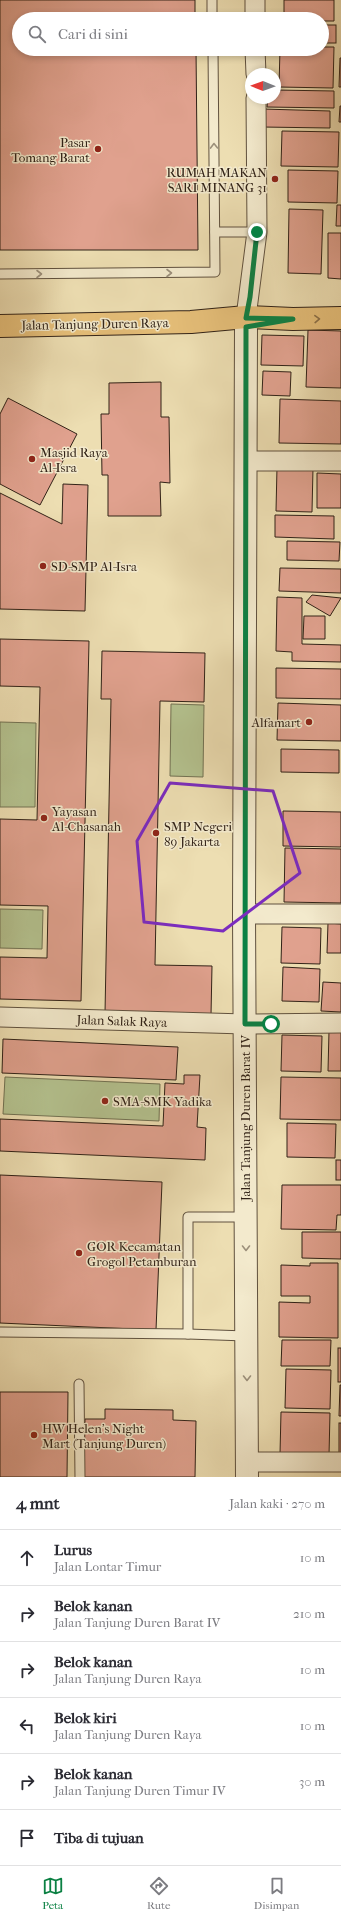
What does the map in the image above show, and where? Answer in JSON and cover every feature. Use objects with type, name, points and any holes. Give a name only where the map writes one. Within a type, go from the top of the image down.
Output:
[{"type":"main road","name":"Jalan Tanjung Duren Raya","points":[[0,326],[246,322],[341,318]]},
{"type":"street","points":[[255,0],[255,12]]},
{"type":"street","points":[[255,56],[256,68]]},
{"type":"street","points":[[246,322],[257,232],[256,104]]},
{"type":"street","name":"Jalan Tanjung Duren Barat IV","points":[[246,322],[244,914],[247,1470]]},
{"type":"street","points":[[246,461],[341,461]]},
{"type":"street","points":[[244,914],[341,914]]},
{"type":"street","name":"Jalan Salak Raya","points":[[0,1017],[245,1024],[341,1022]]},
{"type":"street","points":[[247,1470],[341,1462]]},
{"type":"lane","points":[[212,0],[212,12]]},
{"type":"lane","points":[[0,274],[215,272],[213,56]]},
{"type":"lane","points":[[215,232],[257,232]]},
{"type":"lane","points":[[188,1334],[188,1217],[246,1217]]},
{"type":"lane","points":[[0,1332],[246,1336]]},
{"type":"lane","points":[[79,1384],[80,1477]]},
{"type":"highlighted area","points":[[170,783],[273,791],[300,873],[223,931],[144,922],[137,841]]},
{"type":"green space","points":[[171,704],[204,705],[203,777],[170,776]]},
{"type":"green space","points":[[0,722],[36,723],[35,807],[0,807]]},
{"type":"green space","points":[[0,909],[43,910],[42,949],[0,948]]},
{"type":"green space","points":[[5,1077],[160,1084],[159,1121],[3,1114]]},
{"type":"building","name":"Pasar Tomang Barat","points":[[0,0],[195,0],[195,12],[12,12],[12,56],[196,56],[198,250],[0,250]]},
{"type":"building","points":[[284,0],[334,0],[334,21],[329,21],[329,12],[284,12]]},
{"type":"building","points":[[329,25],[336,25],[336,43],[329,43]]},
{"type":"building","points":[[329,47],[334,47],[333,88],[281,87],[280,56],[329,56]]},
{"type":"building","points":[[340,58],[341,87],[339,87]]},
{"type":"building","points":[[281,90],[334,91],[334,108],[267,107],[267,104],[281,104]]},
{"type":"building","points":[[340,106],[341,122],[339,122]]},
{"type":"building","points":[[263,109],[330,111],[330,128],[262,127]]},
{"type":"building","points":[[282,131],[339,132],[338,167],[281,166]]},
{"type":"building","points":[[288,170],[338,171],[337,203],[288,202]]},
{"type":"building","points":[[337,205],[341,205],[341,226],[336,226]]},
{"type":"building","points":[[289,209],[323,210],[321,274],[288,273]]},
{"type":"building","points":[[328,233],[341,233],[341,279],[328,278]]},
{"type":"building","points":[[308,330],[341,331],[341,388],[306,387]]},
{"type":"building","points":[[262,335],[304,336],[303,366],[261,365]]},
{"type":"building","points":[[263,371],[291,372],[290,396],[262,395]]},
{"type":"building","points":[[161,382],[161,417],[169,417],[170,483],[160,482],[161,516],[108,516],[108,475],[102,475],[101,414],[109,414],[109,383]]},
{"type":"building","name":"Masjid Raya Al-Isra","points":[[8,398],[77,434],[40,505],[0,484],[0,414]]},
{"type":"building","points":[[280,399],[341,401],[341,444],[279,443]]},
{"type":"building","points":[[277,467],[313,468],[312,512],[276,511]]},
{"type":"building","points":[[317,473],[341,474],[341,508],[317,508]]},
{"type":"building","name":"SD-SMP Al-Isra","points":[[63,484],[88,485],[85,611],[0,609],[0,493],[62,524]]},
{"type":"building","points":[[275,515],[334,516],[334,539],[275,537]]},
{"type":"building","points":[[287,541],[340,542],[339,561],[287,560]]},
{"type":"building","points":[[280,568],[341,569],[341,593],[279,591]]},
{"type":"building","points":[[312,595],[341,598],[330,616],[306,602]]},
{"type":"building","points":[[277,597],[302,598],[302,644],[341,645],[341,662],[292,661],[292,652],[276,651]]},
{"type":"building","points":[[304,616],[325,616],[325,639],[303,639]]},
{"type":"building","name":"Yayasan Al-Chasanah","points":[[0,639],[89,641],[81,1001],[0,999],[0,957],[47,958],[48,906],[0,905],[0,819],[37,820],[40,687],[0,686]]},
{"type":"building","points":[[102,651],[205,653],[204,702],[160,701],[155,965],[212,966],[211,1015],[105,1013],[111,699],[101,699]]},
{"type":"building","points":[[276,668],[341,669],[341,699],[276,698]]},
{"type":"building","name":"Alfamart","points":[[278,703],[341,705],[341,741],[277,740]]},
{"type":"building","points":[[281,749],[339,750],[339,773],[281,772]]},
{"type":"building","points":[[283,811],[341,812],[341,847],[283,846]]},
{"type":"building","points":[[285,848],[341,849],[341,903],[284,902]]},
{"type":"building","points":[[328,923],[341,924],[341,953],[327,953]]},
{"type":"building","points":[[282,927],[321,928],[320,964],[281,963]]},
{"type":"building","points":[[283,967],[320,969],[319,1002],[282,1001]]},
{"type":"building","points":[[323,982],[341,983],[341,1012],[321,1011]]},
{"type":"building","points":[[329,1031],[341,1031],[341,1071],[328,1071]]},
{"type":"building","points":[[282,1035],[322,1036],[321,1072],[281,1071]]},
{"type":"building","points":[[3,1039],[178,1047],[176,1080],[2,1073]]},
{"type":"building","name":"SMA-SMK Yadika","points":[[184,1075],[200,1075],[197,1127],[206,1128],[205,1160],[0,1151],[0,1119],[163,1126],[165,1083],[184,1084]]},
{"type":"building","points":[[281,1077],[341,1078],[341,1120],[280,1119]]},
{"type":"building","points":[[287,1123],[336,1124],[335,1158],[287,1157]]},
{"type":"building","points":[[336,1160],[341,1160],[341,1180],[336,1180]]},
{"type":"building","name":"GOR Kecamatan Grogol Petamburan","points":[[0,1175],[162,1182],[156,1330],[0,1323]]},
{"type":"building","points":[[282,1185],[341,1185],[341,1215],[337,1215],[336,1230],[281,1229]]},
{"type":"building","points":[[302,1232],[341,1232],[341,1259],[302,1258]]},
{"type":"building","points":[[310,1263],[338,1263],[338,1338],[279,1337],[279,1302],[310,1303],[310,1296],[281,1296],[281,1265],[310,1266]]},
{"type":"building","points":[[282,1340],[331,1340],[330,1366],[281,1366]]},
{"type":"building","points":[[338,1348],[341,1348],[341,1382],[338,1382]]},
{"type":"building","points":[[286,1369],[331,1370],[330,1409],[285,1408]]},
{"type":"building","points":[[340,1385],[341,1416],[339,1416]]},
{"type":"building","name":"HW Helen's Night Mart (Tanjung Duren)","points":[[0,1392],[68,1392],[67,1477],[0,1477]]},
{"type":"building","points":[[105,1409],[173,1410],[173,1420],[196,1421],[195,1477],[84,1477],[85,1419],[105,1419]]},
{"type":"building","points":[[281,1412],[330,1413],[329,1455],[280,1454]]},
{"type":"building","points":[[339,1423],[341,1423],[341,1456],[339,1456]]},
{"type":"place","name":"Pasar Tomang Barat","points":[[98,149]]},
{"type":"place","name":"RUMAH MAKAN SARI MINANG 31","points":[[275,179]]},
{"type":"place","name":"Masjid Raya Al-Isra","points":[[32,459]]},
{"type":"place","name":"SD-SMP Al-Isra","points":[[43,566]]},
{"type":"place","name":"Alfamart","points":[[309,722]]},
{"type":"place","name":"Yayasan Al-Chasanah","points":[[44,818]]},
{"type":"place","name":"SMP Negeri 89 Jakarta","points":[[156,833]]},
{"type":"place","name":"SMA-SMK Yadika","points":[[105,1101]]},
{"type":"place","name":"GOR Kecamatan Grogol Petamburan","points":[[79,1253]]},
{"type":"place","name":"HW Helen's Night Mart (Tanjung Duren)","points":[[34,1435]]},
{"type":"route","points":[[257,232],[254,269],[246,318],[293,319],[246,327],[245,1024],[271,1024]]}]
